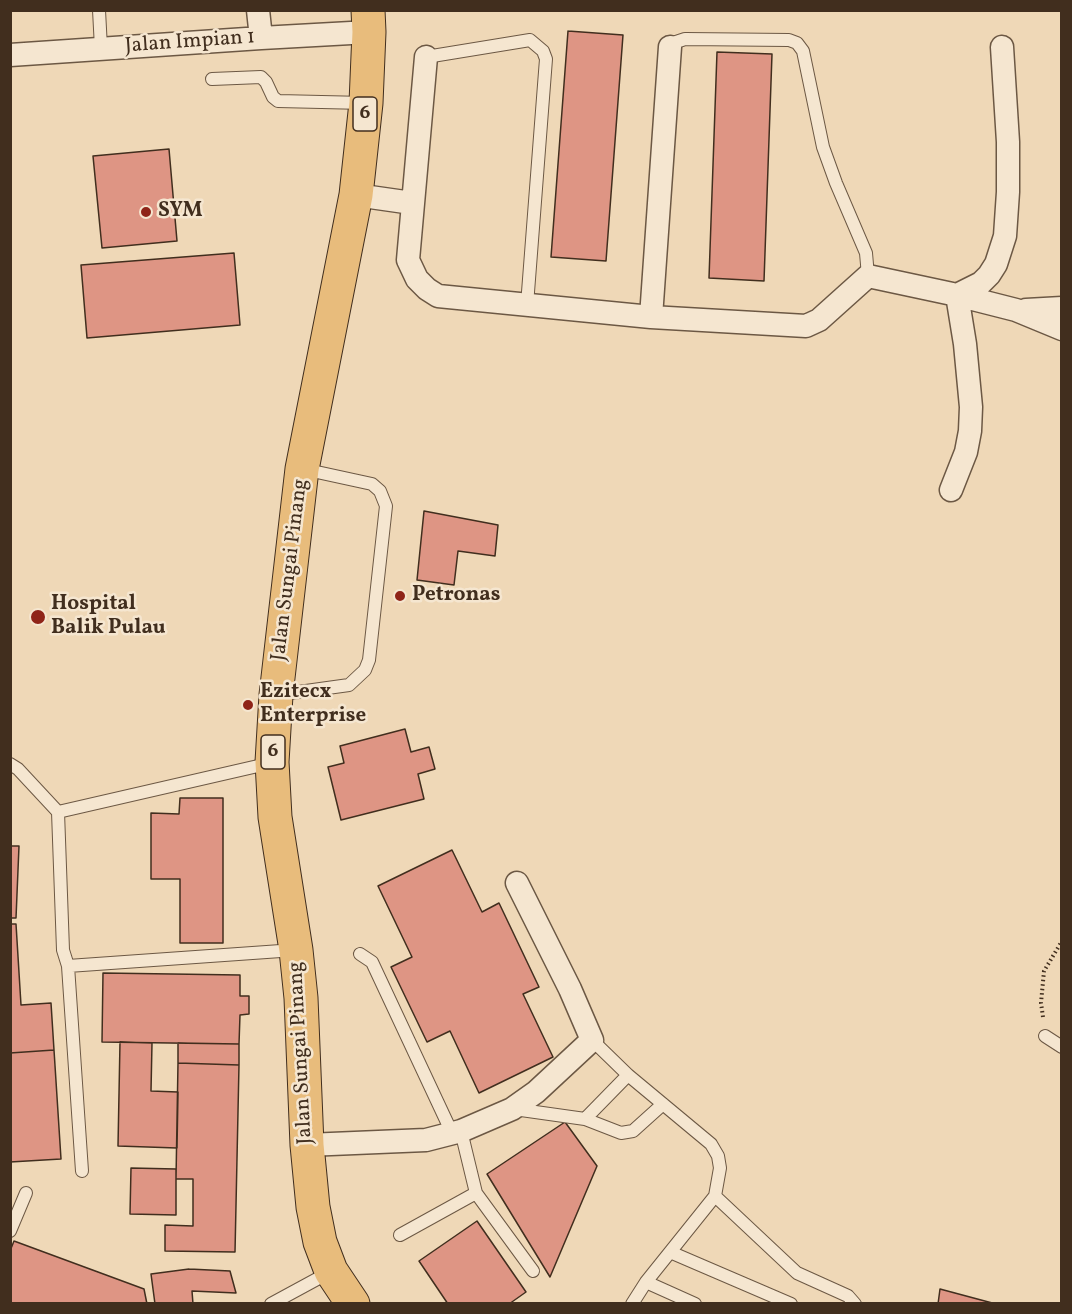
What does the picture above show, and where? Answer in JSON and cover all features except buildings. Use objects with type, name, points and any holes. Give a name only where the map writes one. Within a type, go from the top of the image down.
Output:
[{"type":"main road","name":"Jalan Sungai Pinang","points":[[353,1304],[331,1271],[320,1242],[315,1219],[307,1145],[301,998],[296,950],[275,817],[272,762],[276,695],[302,469],[356,195],[366,102],[368,22]]},
{"type":"street","points":[[258,10],[261,38]]},
{"type":"street","name":"Jalan Impian 1","points":[[10,55],[261,38],[368,22]]},
{"type":"street","points":[[651,317],[670,47]]},
{"type":"street","points":[[957,295],[981,283],[989,275],[996,264],[1005,236],[1008,142],[1002,47]]},
{"type":"street","points":[[426,57],[408,260],[417,279],[438,296],[651,317],[806,326],[819,320],[868,276],[1016,310],[1062,329]]},
{"type":"street","points":[[356,195],[412,203]]},
{"type":"street","points":[[951,490],[966,452],[971,407],[965,344],[957,295]]},
{"type":"street","points":[[1016,310],[1062,308]]},
{"type":"street","points":[[307,1145],[426,1140],[457,1132],[512,1109],[536,1092],[592,1040],[570,989],[517,883]]},
{"type":"lane","points":[[99,10],[101,48]]},
{"type":"lane","points":[[670,47],[685,39],[789,40],[797,43],[803,51],[823,147],[866,253],[868,276]]},
{"type":"lane","points":[[426,57],[530,40],[543,51],[546,59],[527,305]]},
{"type":"lane","points":[[212,79],[261,77],[278,101],[366,102]]},
{"type":"lane","points":[[276,695],[349,685],[365,670],[369,660],[386,506],[380,491],[372,484],[302,469]]},
{"type":"lane","points":[[58,812],[272,762]]},
{"type":"lane","points":[[10,764],[18,769],[58,812],[63,950],[68,966],[82,1171]]},
{"type":"lane","points":[[68,966],[296,950]]},
{"type":"lane","points":[[360,954],[372,962],[457,1132],[476,1193],[533,1271]]},
{"type":"lane","points":[[1045,1036],[1062,1047]]},
{"type":"lane","points":[[592,1040],[628,1075],[711,1144],[718,1156],[720,1168],[716,1196],[646,1282],[632,1304]]},
{"type":"lane","points":[[585,1119],[628,1075]]},
{"type":"lane","points":[[512,1109],[585,1119],[621,1133],[627,1133],[633,1131],[663,1104]]},
{"type":"lane","points":[[10,1231],[26,1193]]},
{"type":"lane","points":[[400,1235],[476,1193]]},
{"type":"lane","points":[[716,1196],[797,1273],[848,1296],[855,1304]]},
{"type":"lane","points":[[670,1252],[791,1304]]},
{"type":"lane","points":[[271,1304],[331,1271]]},
{"type":"lane","points":[[646,1282],[695,1304]]},
{"type":"path","points":[[1045,1036],[1041,1003],[1044,971],[1062,941]]},
{"type":"place","name":"SYM","points":[[146,212]]},
{"type":"place","name":"Petronas","points":[[400,596]]},
{"type":"place","name":"Hospital Balik Pulau","points":[[38,617]]},
{"type":"place","name":"Ezitecx Enterprise","points":[[248,705]]}]
